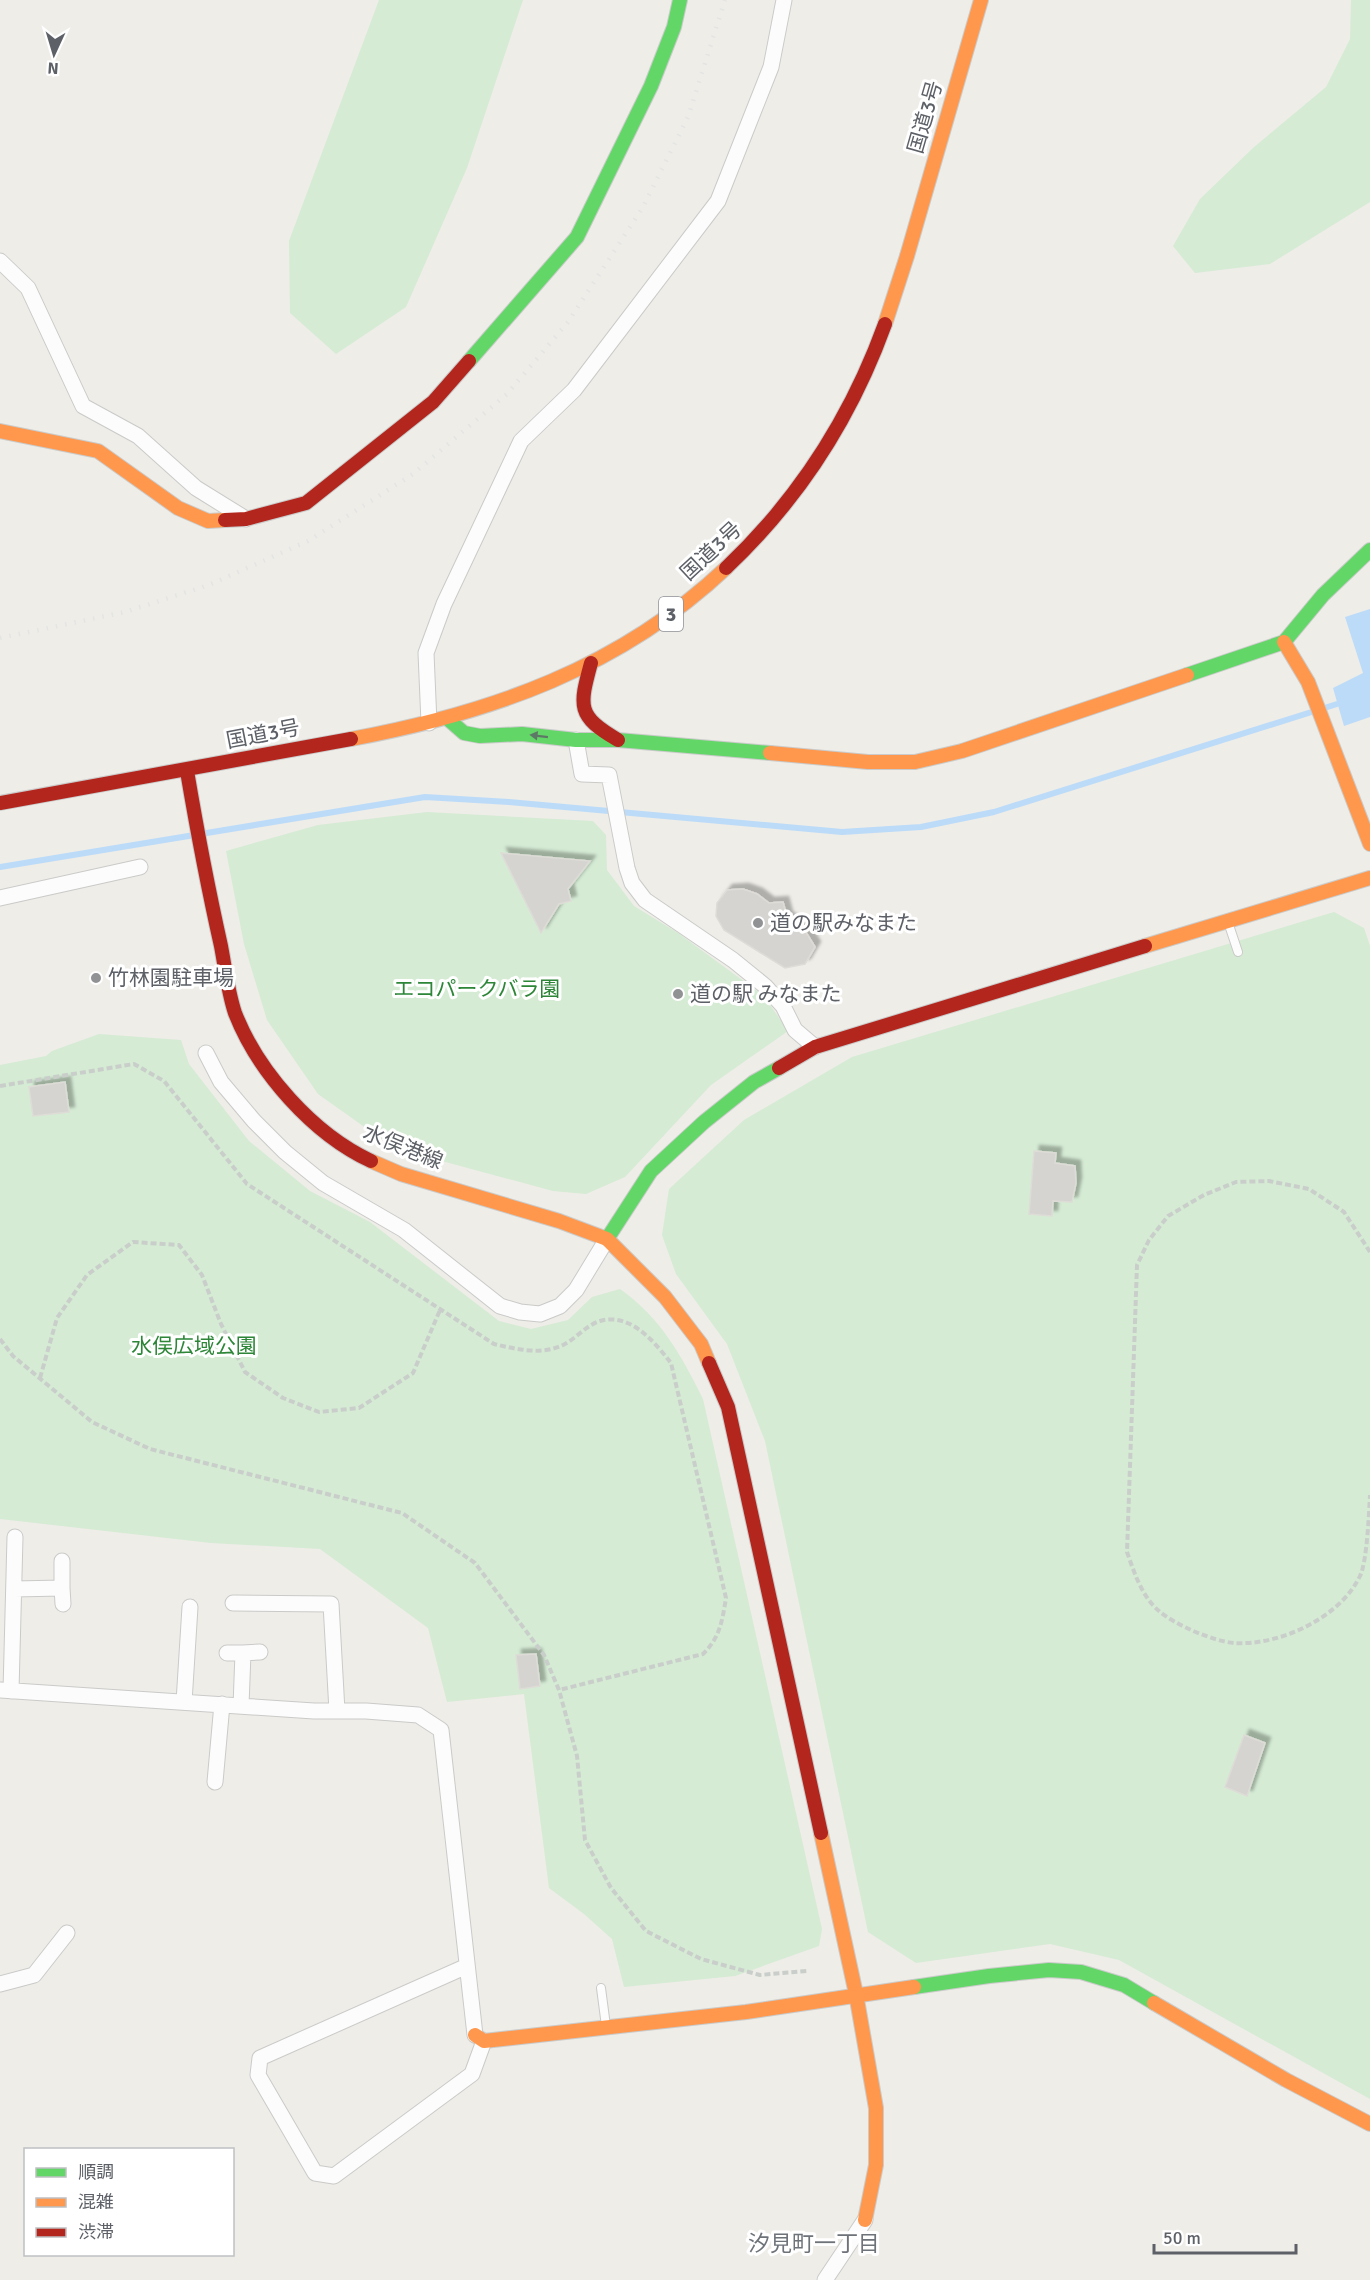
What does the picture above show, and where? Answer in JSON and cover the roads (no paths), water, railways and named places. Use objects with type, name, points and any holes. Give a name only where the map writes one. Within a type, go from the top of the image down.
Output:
[{"type":"main road","points":[[0,431],[98,450],[178,508],[208,521],[246,519],[306,503],[433,402],[577,237],[651,86],[674,27],[680,0]]},
{"type":"main road","name":"国道3号","points":[[0,803],[187,771],[448,719],[520,695],[591,663],[657,625],[713,581],[764,530],[809,474],[847,413],[877,348],[900,280],[981,0]]},
{"type":"main road","points":[[448,719],[464,733],[480,736],[522,734],[868,762],[915,762],[962,751],[1284,642],[1323,595],[1370,550]]},
{"type":"main road","points":[[1284,642],[1308,682],[1370,843]]},
{"type":"main road","points":[[591,663],[583,698],[584,713],[597,729],[618,741]]},
{"type":"main road","name":"水俣港線","points":[[187,771],[203,865],[235,1012],[260,1061],[291,1100],[324,1132],[358,1155],[401,1174],[559,1221],[607,1239]]},
{"type":"main road","points":[[866,2220],[873,2185],[877,2145],[874,2090],[856,1994],[728,1407],[701,1344],[665,1297],[607,1239],[651,1171],[704,1122],[754,1082],[815,1047],[1370,878]]},
{"type":"main road","points":[[480,2038],[606,2028],[746,2012],[989,1976],[1049,1970],[1081,1972],[1124,1984],[1286,2080],[1370,2124]]},
{"type":"street","points":[[429,723],[426,653],[444,604],[521,441],[573,390],[718,201],[771,67],[784,0]]},
{"type":"street","points":[[0,261],[28,288],[83,406],[138,436],[196,488],[246,519]]},
{"type":"street","points":[[576,740],[582,774],[609,775],[632,883],[645,900],[765,986],[783,1006],[795,1030],[815,1047]]},
{"type":"street","points":[[0,898],[140,867]]},
{"type":"street","points":[[206,1053],[221,1082],[254,1121],[285,1152],[323,1183],[404,1230],[500,1306],[520,1312],[540,1314],[560,1306],[576,1290],[607,1239]]},
{"type":"street","points":[[15,1537],[14,1589],[6,1690],[241,1706],[417,1714],[441,1730],[467,1966],[480,2038],[472,2074],[333,2176],[315,2173],[258,2074],[260,2058],[467,1966]]},
{"type":"street","points":[[62,1561],[63,1604]]},
{"type":"street","points":[[14,1589],[63,1588]]},
{"type":"street","points":[[233,1603],[331,1604],[337,1711]]},
{"type":"street","points":[[184,1702],[190,1607]]},
{"type":"street","points":[[227,1653],[260,1652]]},
{"type":"street","points":[[241,1706],[243,1653]]},
{"type":"street","points":[[215,1782],[222,1704]]},
{"type":"street","points":[[0,1984],[34,1975],[67,1934]]},
{"type":"street","points":[[825,2280],[866,2220]]},
{"type":"lane","points":[[1227,921],[1238,952]]},
{"type":"lane","points":[[601,1988],[606,2028]]},
{"type":"water","points":[[1370,609],[1370,717],[1344,726],[1333,688],[1363,673],[1345,617]]},
{"type":"waterway","points":[[0,867],[425,797],[509,802],[842,832],[921,827],[994,812],[1337,704]]},
{"type":"railway","points":[[0,638],[125,612],[209,585],[308,541],[413,474],[507,394],[568,322],[643,207],[688,117],[725,0]]},
{"type":"place","name":"道の駅みなまた","points":[[758,923]]},
{"type":"place","name":"竹林園駐車場","points":[[96,978]]},
{"type":"place","name":"道の駅 みなまた","points":[[678,994]]},
{"type":"district","name":"汐見町一丁目","points":[[814,2243]]},
{"type":"park label","name":"エコパークバラ園","points":[[477,989]]},
{"type":"park label","name":"水俣広域公園","points":[[194,1346]]}]
